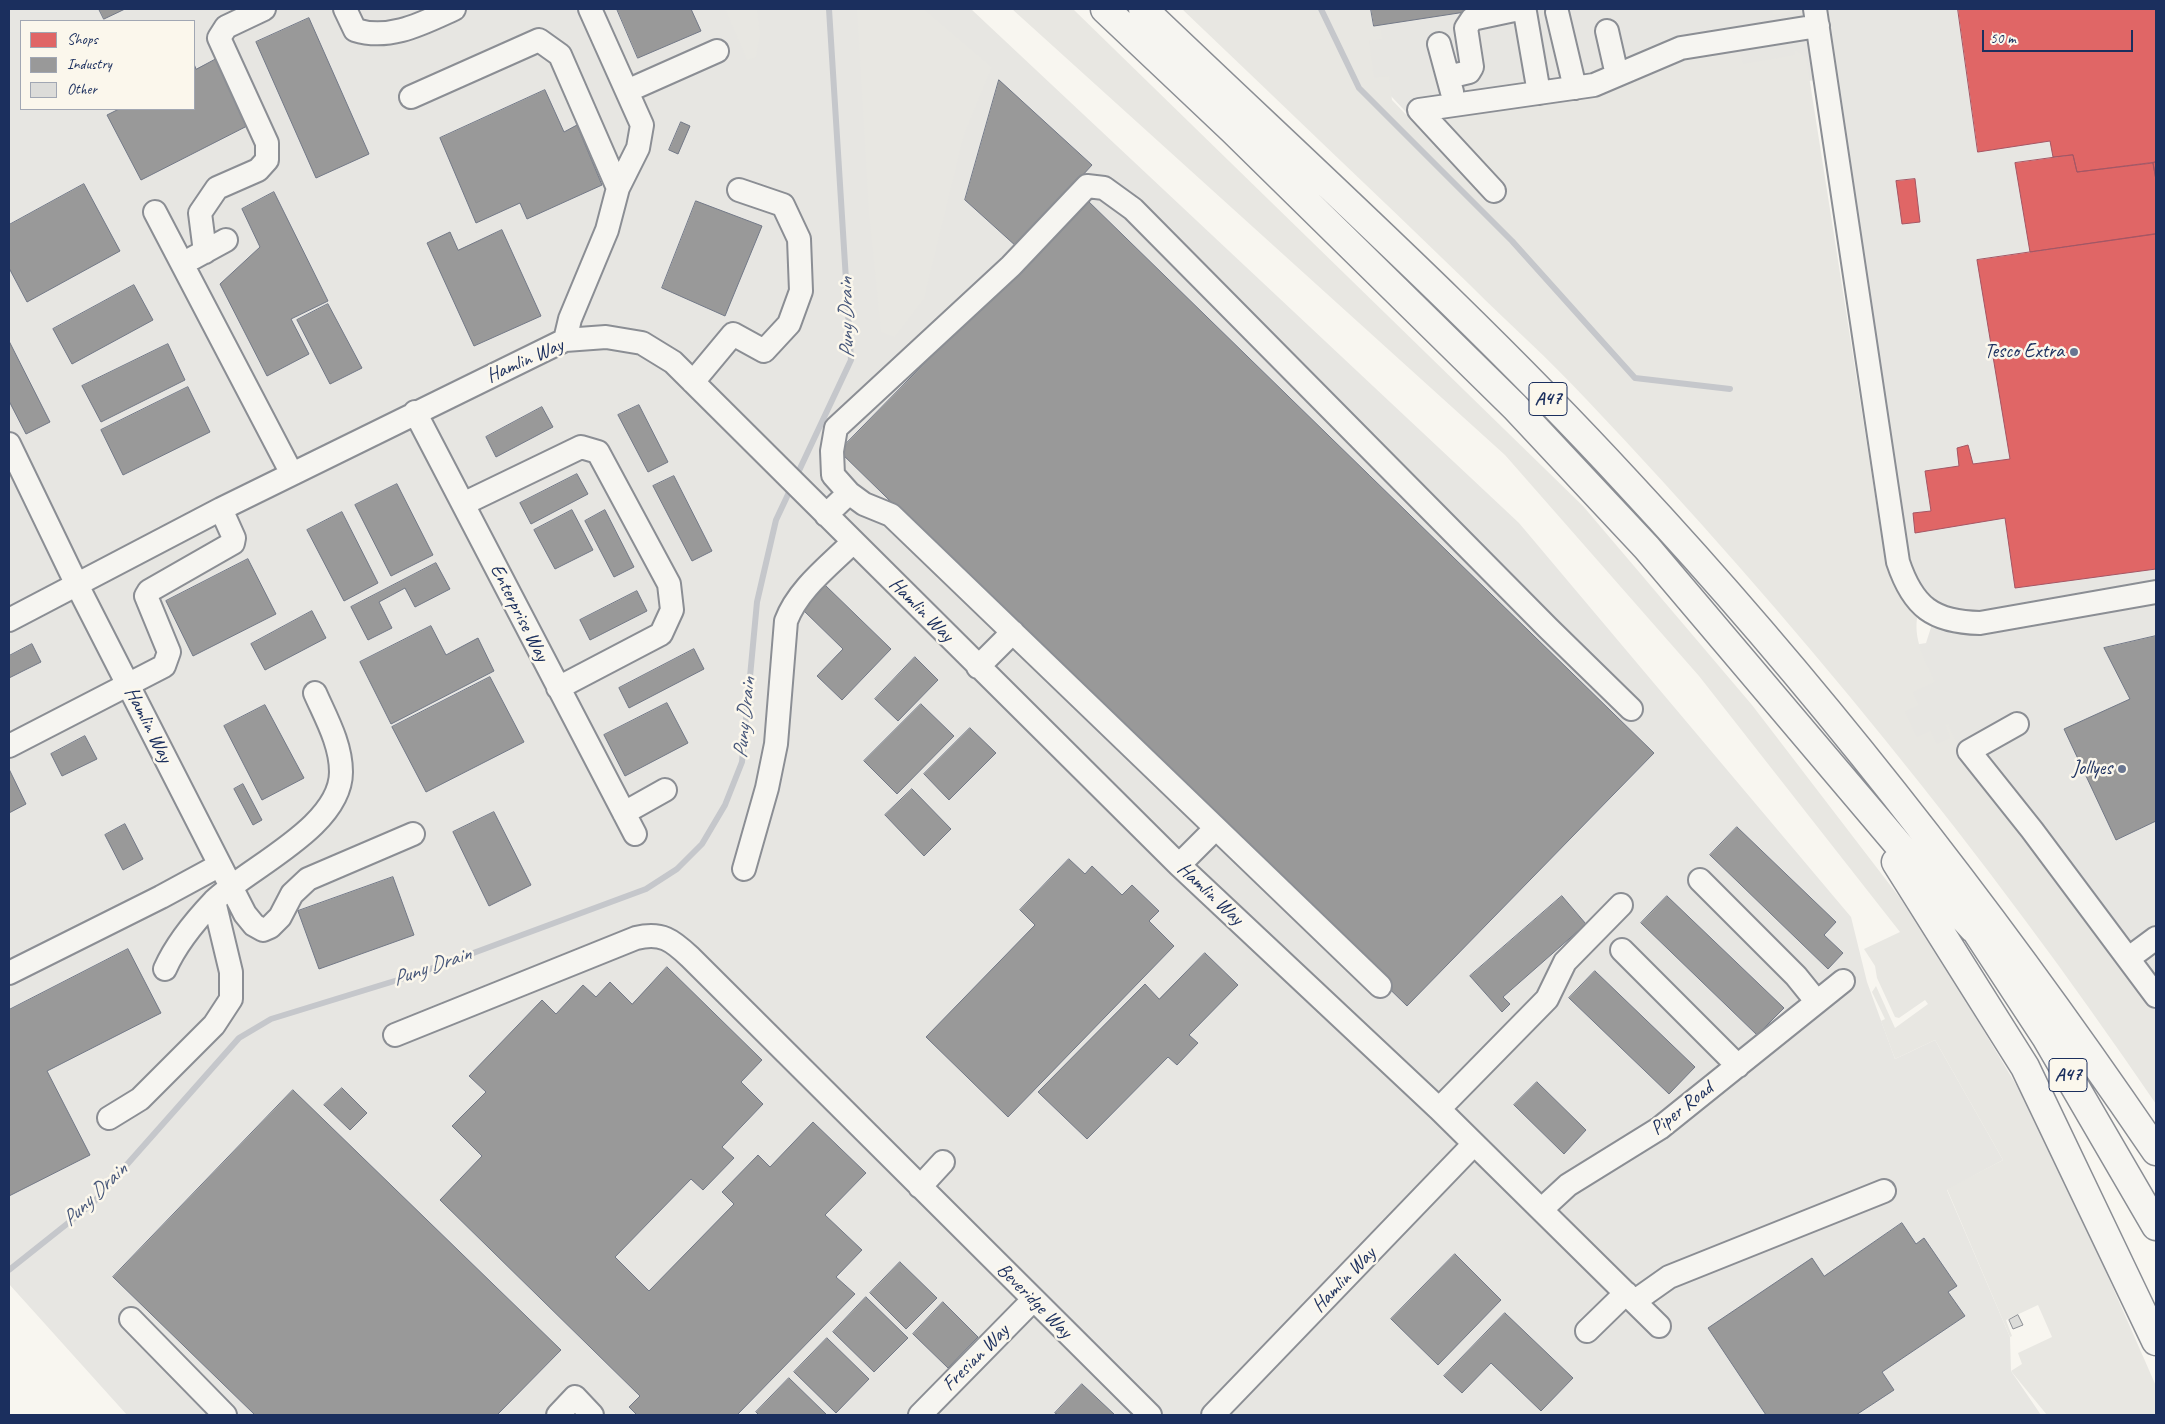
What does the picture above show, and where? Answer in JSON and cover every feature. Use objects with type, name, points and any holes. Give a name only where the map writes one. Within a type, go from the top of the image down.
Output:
[{"type":"highway","name":"A47","points":[[1105,9],[1233,130],[1515,407],[1647,548],[1919,869],[1973,928]]},
{"type":"highway","name":"A47","points":[[1143,9],[1504,353],[1625,479],[1736,602],[1856,745],[1915,823],[1973,928],[2046,1037],[2156,1226]]},
{"type":"highway","points":[[1844,780],[2025,1067],[2156,1341]]},
{"type":"highway","points":[[1915,823],[2046,992],[2156,1151]]},
{"type":"street","points":[[205,252],[200,213],[217,188],[258,170],[267,160],[267,143],[219,38],[226,27],[264,9]]},
{"type":"street","points":[[345,9],[355,30],[370,35],[406,30],[454,9]]},
{"type":"street","points":[[565,340],[570,319],[608,230],[618,188],[638,148],[642,125],[590,9]]},
{"type":"street","points":[[1448,77],[1468,72],[1472,67],[1466,28],[1472,19],[1520,9],[1524,12],[1530,37],[1539,93]]},
{"type":"street","points":[[1557,12],[1575,88]]},
{"type":"street","points":[[1494,191],[1419,110],[1594,85],[1681,48],[1817,17],[1898,562],[1905,584],[1918,602],[1935,615],[1954,622],[1980,623],[2156,592]]},
{"type":"street","points":[[1608,31],[1617,75]]},
{"type":"street","points":[[411,97],[539,40],[560,55],[618,188]]},
{"type":"street","points":[[1439,44],[1455,105]]},
{"type":"street","points":[[627,91],[717,52]]},
{"type":"street","points":[[1380,986],[891,515],[864,504],[849,493],[833,475],[832,451],[836,428],[1011,266],[1087,186],[1104,188],[1133,210],[1540,621],[1631,709]]},
{"type":"street","points":[[693,382],[733,334],[764,351],[789,324],[800,291],[799,240],[783,205],[739,190]]},
{"type":"street","points":[[155,212],[292,474]]},
{"type":"street","points":[[183,263],[226,240]]},
{"type":"street","name":"Hamlin Way","points":[[9,620],[221,509],[415,412],[565,340],[606,337],[642,343],[673,362],[1179,865],[1439,1108],[1659,1326]]},
{"type":"street","name":"Enterprise Way","points":[[415,412],[635,834]]},
{"type":"street","points":[[9,444],[77,585]]},
{"type":"street","points":[[463,504],[582,447],[598,452],[669,584],[672,610],[661,634],[558,688]]},
{"type":"street","points":[[826,516],[849,493]]},
{"type":"street","points":[[9,746],[157,671],[167,660],[169,652],[165,640],[146,600],[148,591],[233,544],[234,538],[221,509]]},
{"type":"street","points":[[744,869],[767,788],[776,744],[786,621],[790,608],[800,595],[852,542]]},
{"type":"street","name":"Hamlin Way","points":[[77,585],[220,864],[223,894],[254,925],[263,930],[270,927],[280,916],[292,894],[308,879],[414,834]]},
{"type":"street","points":[[978,667],[1013,632]]},
{"type":"street","points":[[165,969],[174,949],[223,894],[276,856],[325,814],[334,800],[341,774],[340,756],[336,740],[315,693]]},
{"type":"street","points":[[2017,724],[1969,751],[2032,830],[2156,996]]},
{"type":"street","points":[[624,813],[665,790]]},
{"type":"street","points":[[1179,865],[1216,828]]},
{"type":"street","points":[[9,973],[161,897],[220,864]]},
{"type":"street","points":[[1700,880],[1796,976],[1816,1002]]},
{"type":"street","points":[[110,1118],[140,1099],[214,1025],[230,999],[231,972],[223,894]]},
{"type":"street","points":[[1439,1108],[1547,999],[1565,962],[1621,905]]},
{"type":"street","name":"Beveridge Way","points":[[395,1035],[636,938],[651,934],[666,938],[678,946],[1150,1415]]},
{"type":"street","points":[[2129,958],[2156,938]]},
{"type":"street","points":[[1622,950],[1738,1066]]},
{"type":"street","name":"Piper Road","points":[[1542,1210],[1568,1185],[1660,1128],[1843,981]]},
{"type":"street","name":"Hamlin Way","points":[[1213,1415],[1474,1144]]},
{"type":"street","points":[[920,1187],[943,1162]]},
{"type":"street","points":[[1587,1331],[1630,1297],[1669,1276],[1884,1191]]},
{"type":"street","name":"Fresian Way","points":[[920,1415],[1033,1300]]},
{"type":"street","points":[[131,1319],[225,1415]]},
{"type":"street","points":[[558,1415],[575,1397],[592,1415]]},
{"type":"shaded area","points":[[9,9],[971,9],[1519,523],[1851,917],[1867,982],[1895,1059],[1935,1040],[2003,1160],[1947,1190],[2010,1337],[2011,1371],[2041,1415],[127,1415],[9,1284]]},
{"type":"shaded area","points":[[725,9],[757,9],[760,34],[756,57],[747,60]]},
{"type":"shaded area","points":[[857,9],[924,9],[992,67],[964,135],[924,299],[895,337],[881,332],[869,213]]},
{"type":"shaded area","points":[[1012,9],[1073,9],[1583,506],[1752,705],[1900,898],[1940,958],[2045,1133],[2156,1386],[2156,1415],[2047,1415],[2011,1371],[2022,1364],[2018,1353],[2052,1337],[2038,1305],[2006,1320],[2012,1336],[2010,1337],[1947,1189],[2003,1160],[1935,1040],[1895,1059],[1881,1021],[1885,1019],[1872,992],[1876,986],[1895,1028],[1928,1004],[1925,1000],[1899,1018],[1895,1017],[1877,978],[1875,966],[1864,949],[1900,932],[1699,676],[1505,455]]},
{"type":"shaded area","points":[[1182,9],[1371,9],[1374,26],[1380,25],[1382,39],[1369,41],[1374,78],[1389,76],[1392,100],[1491,203],[1507,188],[1442,119],[1598,94],[1684,59],[1740,50],[1743,64],[1795,55],[1794,49],[1806,57],[1885,559],[1901,596],[1918,613],[1917,632],[1920,649],[1935,682],[1913,692],[1919,705],[1905,711],[1917,737],[1931,731],[1937,744],[1950,738],[1945,725],[1948,724],[1963,756],[2156,1014],[2156,1104],[2091,1011],[1956,829],[1813,652],[1739,566],[1558,370]]},
{"type":"shaded area","points":[[1339,9],[1803,9],[1816,80],[1456,125],[1508,188],[1491,203],[1362,65]]},
{"type":"shaded area","points":[[1772,9],[1799,9],[1799,11],[1773,15]]},
{"type":"shaded area","points":[[1815,9],[2156,9],[2156,1024],[1964,794],[1835,658],[1926,643],[1935,615],[1905,584]]},
{"type":"building: Shops","points":[[1958,9],[2156,9],[2156,162],[2077,172],[2073,155],[2053,157],[2050,141],[1978,152]]},
{"type":"building: Shops","points":[[2073,155],[2077,172],[2153,163],[2156,180],[2156,234],[2030,252],[2015,163]]},
{"type":"building: Shops","points":[[2156,162],[2156,180],[2153,163]]},
{"type":"building: Shops","points":[[1915,179],[1920,222],[1902,224],[1896,181]]},
{"type":"building: Shops","name":"Tesco Extra","points":[[2156,234],[2156,569],[2015,588],[2005,518],[1915,533],[1913,513],[1931,511],[1925,471],[1959,466],[1957,448],[1968,445],[1973,464],[2010,459],[1977,260]]},
{"type":"building: Industry","points":[[99,9],[125,9],[104,19]]},
{"type":"building: Industry","points":[[617,9],[691,9],[701,31],[638,58]]},
{"type":"building: Industry","points":[[1371,9],[1485,9],[1374,26]]},
{"type":"building: Industry","points":[[309,18],[369,154],[316,178],[256,42]]},
{"type":"building: Industry","points":[[220,57],[253,123],[141,180],[107,115],[117,110],[195,110],[195,66],[196,69]]},
{"type":"building: Industry","points":[[999,80],[1092,165],[1017,247],[965,200]]},
{"type":"building: Industry","points":[[545,90],[564,132],[577,125],[602,185],[527,219],[520,203],[476,223],[440,138]]},
{"type":"building: Industry","points":[[681,122],[690,126],[678,154],[669,150]]},
{"type":"building: Industry","points":[[84,184],[120,251],[27,302],[9,268],[9,225]]},
{"type":"building: Industry","points":[[274,192],[328,301],[291,319],[309,354],[267,376],[220,284],[260,247],[242,209]]},
{"type":"building: Industry","points":[[1086,199],[1654,753],[1407,1006],[839,451]]},
{"type":"building: Industry","points":[[696,201],[762,226],[725,316],[662,288]]},
{"type":"building: Industry","points":[[502,230],[541,316],[474,346],[427,243],[450,232],[458,250]]},
{"type":"building: Industry","points":[[134,285],[153,320],[72,364],[53,329]]},
{"type":"building: Industry","points":[[328,304],[362,368],[330,384],[297,320]]},
{"type":"building: Industry","points":[[9,341],[50,422],[26,434],[9,401]]},
{"type":"building: Industry","points":[[168,344],[185,380],[101,422],[82,386]]},
{"type":"building: Industry","points":[[188,387],[210,432],[123,475],[101,430]]},
{"type":"building: Industry","points":[[639,405],[668,462],[648,472],[618,415]]},
{"type":"building: Industry","points":[[542,407],[553,427],[496,457],[486,437]]},
{"type":"building: Industry","points":[[577,474],[588,494],[531,524],[520,503]]},
{"type":"building: Industry","points":[[674,476],[712,551],[692,561],[653,486]]},
{"type":"building: Industry","points":[[397,484],[433,555],[391,576],[355,505]]},
{"type":"building: Industry","points":[[572,510],[593,550],[555,569],[534,530]]},
{"type":"building: Industry","points":[[605,510],[634,567],[614,577],[585,521]]},
{"type":"building: Industry","points":[[342,512],[378,583],[344,601],[307,530]]},
{"type":"building: Industry","points":[[248,559],[276,614],[193,656],[166,601]]},
{"type":"building: Industry","points":[[436,563],[450,589],[415,607],[405,588],[379,602],[392,628],[368,640],[351,607]]},
{"type":"building: Industry","points":[[825,585],[891,649],[842,700],[817,676],[843,649],[802,609]]},
{"type":"building: Industry","points":[[637,591],[647,611],[590,640],[580,620]]},
{"type":"building: Industry","points":[[312,611],[326,638],[265,670],[251,644]]},
{"type":"building: Industry","points":[[431,626],[446,655],[478,638],[494,671],[391,724],[360,662]]},
{"type":"building: Industry","points":[[2156,636],[2156,821],[2116,840],[2064,729],[2130,699],[2104,648]]},
{"type":"building: Industry","points":[[32,644],[41,662],[9,678],[9,656]]},
{"type":"building: Industry","points":[[694,649],[704,669],[629,708],[619,688]]},
{"type":"building: Industry","points":[[915,657],[938,680],[898,721],[875,699]]},
{"type":"building: Industry","points":[[490,677],[524,742],[426,792],[392,727]]},
{"type":"building: Industry","points":[[667,703],[688,743],[625,776],[604,735]]},
{"type":"building: Industry","points":[[921,704],[954,736],[897,794],[864,761]]},
{"type":"building: Industry","points":[[265,705],[304,778],[262,800],[224,726]]},
{"type":"building: Industry","points":[[970,728],[996,753],[949,800],[924,774]]},
{"type":"building: Industry","points":[[85,736],[97,759],[62,776],[51,754]]},
{"type":"building: Industry","points":[[9,769],[26,804],[9,813]]},
{"type":"building: Industry","points":[[243,784],[262,820],[253,825],[234,789]]},
{"type":"building: Industry","points":[[912,789],[951,829],[924,856],[885,815]]},
{"type":"building: Industry","points":[[494,812],[531,885],[489,906],[453,832]]},
{"type":"building: Industry","points":[[125,824],[143,859],[123,870],[105,835]]},
{"type":"building: Industry","points":[[1737,827],[1836,922],[1824,935],[1843,953],[1828,969],[1710,855]]},
{"type":"building: Industry","points":[[1069,859],[1085,874],[1092,866],[1122,895],[1132,885],[1159,911],[1149,921],[1174,946],[1008,1117],[926,1037],[1035,925],[1020,910]]},
{"type":"building: Industry","points":[[393,877],[414,935],[319,969],[298,911]]},
{"type":"building: Industry","points":[[1562,896],[1586,924],[1503,997],[1510,1004],[1502,1012],[1470,976]]},
{"type":"building: Industry","points":[[1667,896],[1784,1008],[1757,1035],[1641,923]]},
{"type":"building: Industry","points":[[128,949],[161,1013],[47,1071],[90,1155],[9,1196],[9,1010]]},
{"type":"building: Industry","points":[[1205,953],[1238,985],[1189,1035],[1198,1043],[1177,1065],[1168,1057],[1087,1139],[1038,1092],[1145,984],[1159,999]]},
{"type":"building: Industry","points":[[667,967],[762,1060],[741,1082],[763,1104],[722,1147],[734,1158],[703,1190],[691,1179],[615,1257],[649,1291],[734,1204],[722,1192],[758,1155],[770,1167],[813,1122],[866,1173],[825,1215],[862,1250],[836,1277],[855,1294],[737,1415],[637,1415],[629,1407],[640,1396],[440,1200],[482,1156],[452,1126],[486,1092],[469,1076],[542,1000],[556,1014],[583,985],[596,997],[610,982],[632,1004]]},
{"type":"building: Industry","points":[[1595,971],[1695,1067],[1669,1094],[1569,998]]},
{"type":"building: Industry","points":[[1537,1082],[1586,1130],[1564,1154],[1514,1105]]},
{"type":"building: Industry","points":[[342,1088],[367,1113],[350,1130],[324,1105]]},
{"type":"building: Industry","points":[[293,1090],[561,1350],[497,1415],[255,1415],[113,1277]]},
{"type":"building: Industry","points":[[1902,1223],[1916,1244],[1924,1238],[1957,1286],[1948,1292],[1965,1316],[1882,1372],[1894,1390],[1856,1415],[1766,1415],[1708,1328],[1812,1258],[1824,1276]]},
{"type":"building: Industry","points":[[1455,1254],[1501,1300],[1438,1365],[1391,1319]]},
{"type":"building: Industry","points":[[900,1262],[937,1298],[906,1329],[870,1293]]},
{"type":"building: Industry","points":[[866,1297],[908,1338],[874,1372],[833,1332]]},
{"type":"building: Industry","points":[[943,1302],[978,1337],[948,1368],[913,1334]]},
{"type":"building: Industry","points":[[1505,1313],[1573,1378],[1541,1411],[1491,1363],[1462,1393],[1444,1376]]},
{"type":"building: Industry","points":[[827,1338],[869,1379],[836,1413],[794,1372]]},
{"type":"building: Industry","points":[[789,1378],[827,1415],[759,1415],[756,1412]]},
{"type":"building: Industry","points":[[1082,1384],[1115,1415],[1058,1415],[1055,1413]]},
{"type":"building: Other","points":[[2018,1315],[2023,1325],[2013,1329],[2009,1320]]},
{"type":"waterway","name":"Puny Drain","points":[[796,477],[851,360],[829,9]]},
{"type":"waterway","points":[[1321,9],[1359,88],[1512,241],[1635,378],[1730,389]]},
{"type":"waterway","name":"Puny Drain","points":[[9,1270],[92,1204],[239,1038],[271,1019],[414,975],[646,889],[677,869],[702,844],[725,805],[742,762],[757,602],[776,520],[792,486]]},
{"type":"place","name":"Tesco Extra","points":[[2074,352]]},
{"type":"place","name":"Jollyes","points":[[2122,769]]}]
